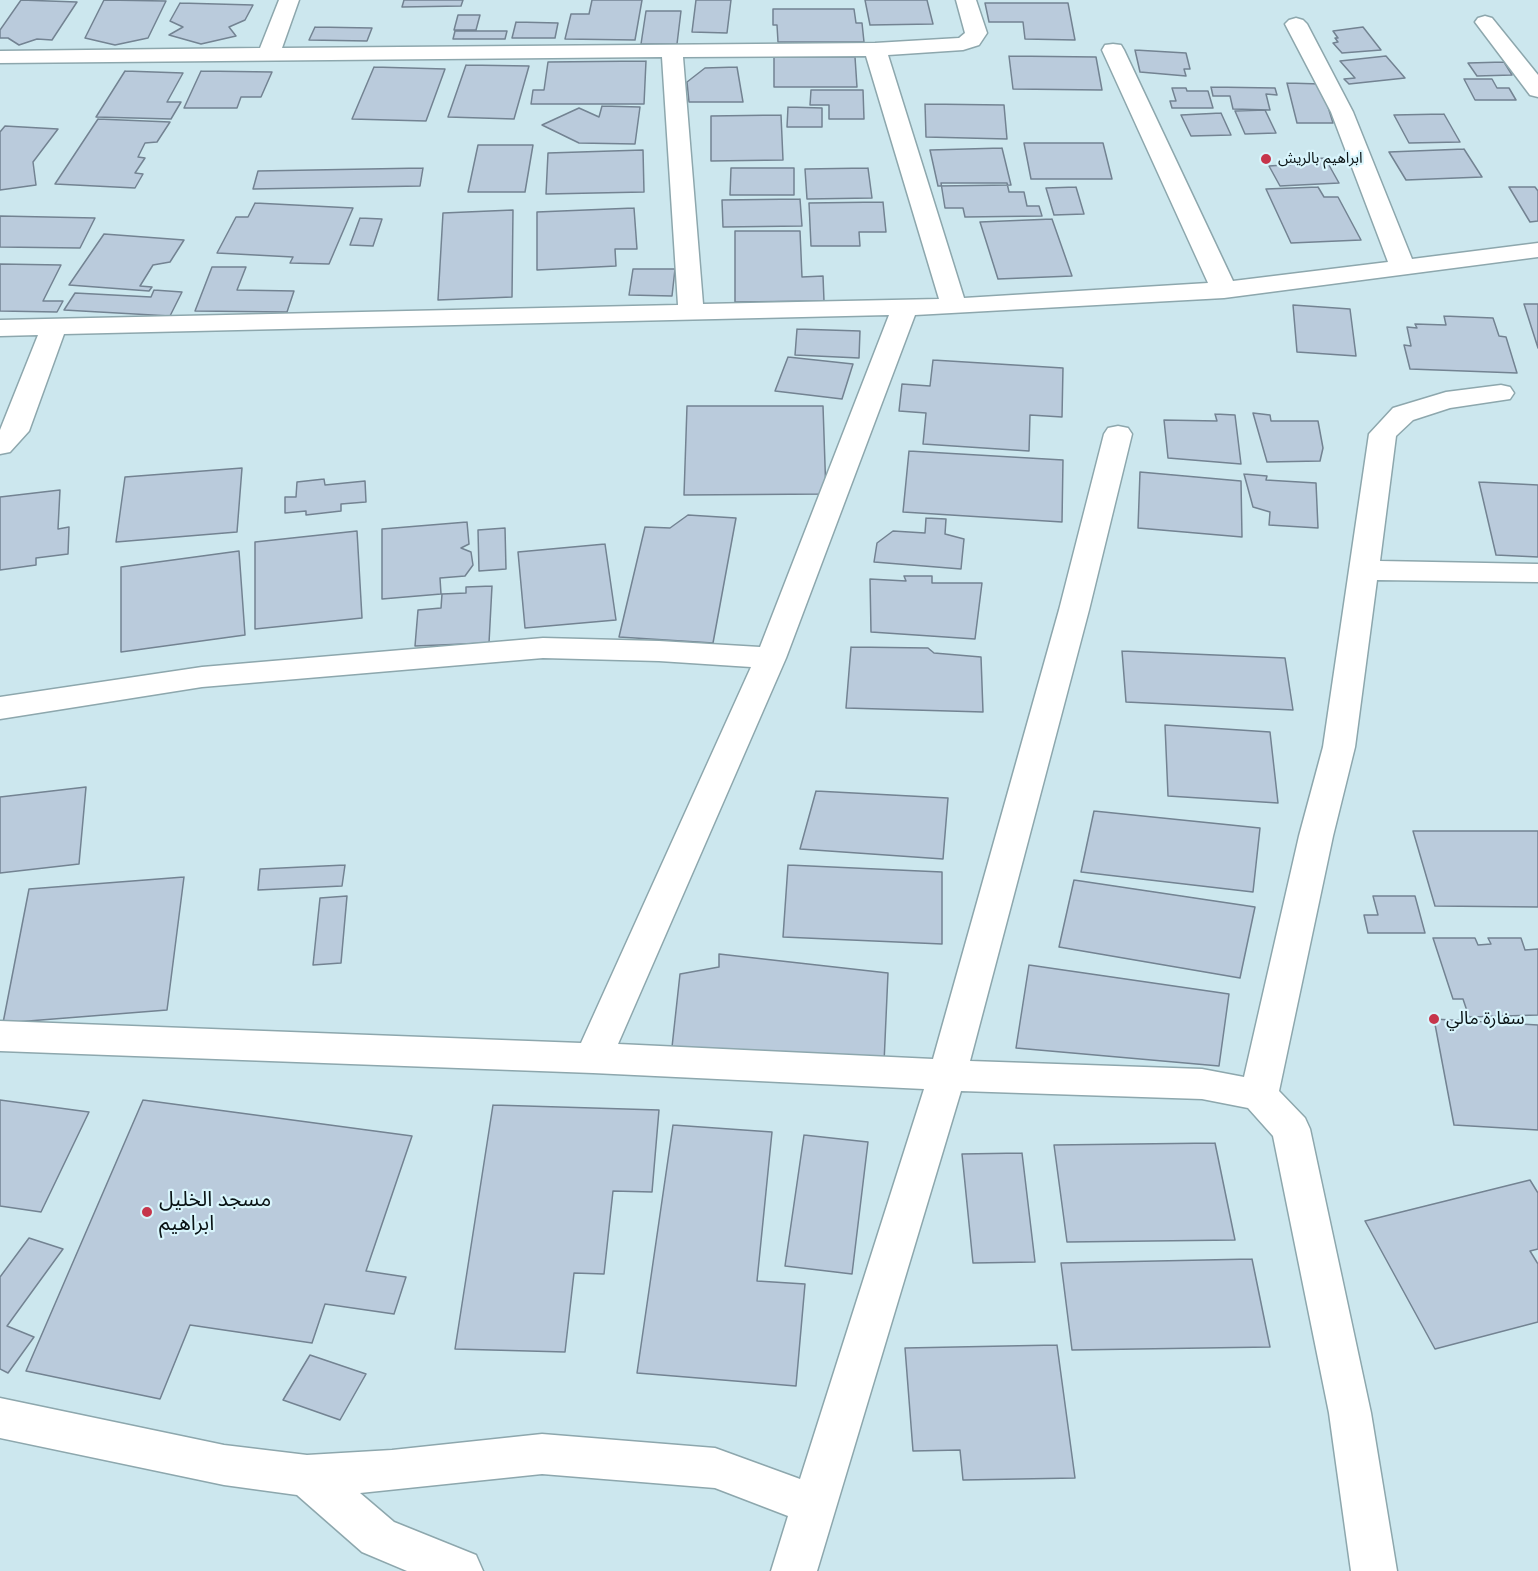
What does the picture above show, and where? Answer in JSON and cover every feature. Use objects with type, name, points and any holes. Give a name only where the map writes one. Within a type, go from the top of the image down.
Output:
[{"type":"street","points":[[269,54],[290,0]]},
{"type":"street","points":[[0,57],[875,49],[963,45],[976,33],[966,0]]},
{"type":"street","points":[[1485,22],[1538,90]]},
{"type":"street","points":[[1296,24],[1342,112],[1402,265]]},
{"type":"street","points":[[875,49],[954,306]]},
{"type":"street","points":[[672,50],[691,314]]},
{"type":"street","points":[[1113,50],[1224,290]]},
{"type":"street","points":[[0,328],[691,314],[954,306],[1224,290],[1402,265],[1538,250]]},
{"type":"street","points":[[593,1058],[771,658],[905,308]]},
{"type":"street","points":[[0,446],[15,431],[54,327]]},
{"type":"street","points":[[1259,1095],[1316,836],[1339,747],[1383,434],[1402,414],[1446,400],[1501,393]]},
{"type":"street","points":[[794,1571],[947,1075],[1074,610],[1118,434]]},
{"type":"street","points":[[1365,570],[1538,573]]},
{"type":"street","points":[[0,708],[202,677],[532,648],[659,651],[771,658]]},
{"type":"street","points":[[0,1036],[1202,1084],[1259,1095],[1291,1129],[1350,1413],[1374,1571]]},
{"type":"street","points":[[0,1419],[224,1465],[307,1476],[392,1471],[542,1454],[715,1468],[814,1505]]},
{"type":"street","points":[[307,1476],[378,1537],[460,1571]]},
{"type":"building","points":[[21,0],[77,2],[52,40],[37,39],[19,45],[8,38],[0,38],[0,30]]},
{"type":"building","points":[[104,0],[166,1],[148,38],[115,45],[85,38]]},
{"type":"building","points":[[404,0],[463,0],[461,6],[402,7]]},
{"type":"building","points":[[592,0],[642,0],[635,40],[565,39],[571,14],[589,14]]},
{"type":"building","points":[[696,0],[731,0],[727,33],[692,32]]},
{"type":"building","points":[[865,0],[927,0],[933,24],[870,25]]},
{"type":"building","points":[[180,3],[253,5],[245,20],[229,27],[236,36],[201,44],[169,35],[183,27],[170,21]]},
{"type":"building","points":[[985,3],[1068,3],[1075,40],[1025,39],[1023,22],[989,22]]},
{"type":"building","points":[[773,9],[854,9],[856,23],[862,23],[864,42],[778,42],[777,25],[773,25]]},
{"type":"building","points":[[646,11],[681,11],[677,44],[641,44]]},
{"type":"building","points":[[458,15],[480,15],[476,30],[454,30]]},
{"type":"building","points":[[516,22],[558,23],[555,38],[512,38]]},
{"type":"building","points":[[315,27],[372,28],[367,41],[309,40]]},
{"type":"building","points":[[1363,27],[1381,50],[1342,53],[1333,43],[1338,42],[1335,38],[1338,38],[1333,31]]},
{"type":"building","points":[[455,31],[507,31],[505,39],[453,39]]},
{"type":"building","points":[[1135,50],[1186,53],[1190,69],[1184,69],[1186,76],[1140,72]]},
{"type":"building","points":[[1009,56],[1096,57],[1102,90],[1013,89]]},
{"type":"building","points":[[1386,56],[1405,78],[1349,84],[1344,79],[1355,78],[1340,61]]},
{"type":"building","points":[[774,57],[855,57],[857,87],[774,87]]},
{"type":"building","points":[[646,61],[644,104],[531,104],[533,90],[544,90],[548,62]]},
{"type":"building","points":[[1504,62],[1512,75],[1477,76],[1468,63]]},
{"type":"building","points":[[466,65],[529,66],[514,119],[448,117]]},
{"type":"building","points":[[374,67],[445,69],[426,121],[352,119]]},
{"type":"building","points":[[737,67],[743,102],[689,102],[687,82],[705,68]]},
{"type":"building","points":[[125,71],[183,73],[167,102],[181,102],[171,119],[96,117]]},
{"type":"building","points":[[201,71],[272,72],[261,97],[241,97],[237,108],[184,108]]},
{"type":"building","points":[[1464,79],[1492,79],[1497,88],[1509,88],[1516,100],[1475,100]]},
{"type":"building","points":[[1287,83],[1321,84],[1333,123],[1297,123]]},
{"type":"building","points":[[1211,87],[1275,88],[1277,95],[1266,94],[1270,110],[1233,109],[1230,96],[1213,96]]},
{"type":"building","points":[[1172,88],[1208,91],[1213,108],[1172,108],[1170,101],[1176,101]]},
{"type":"building","points":[[811,90],[863,90],[864,119],[829,119],[829,105],[810,105]]},
{"type":"building","points":[[925,104],[1004,105],[1007,139],[926,137]]},
{"type":"building","points":[[602,106],[640,107],[635,144],[579,143],[542,125],[579,108],[599,117]]},
{"type":"building","points":[[788,107],[822,108],[822,127],[787,127]]},
{"type":"building","points":[[1265,110],[1276,133],[1245,134],[1235,111]]},
{"type":"building","points":[[1221,113],[1231,135],[1191,136],[1181,115]]},
{"type":"building","points":[[1444,114],[1460,142],[1409,143],[1394,115]]},
{"type":"building","points":[[781,115],[783,160],[711,161],[711,116]]},
{"type":"building","points":[[98,119],[170,122],[157,142],[145,143],[138,157],[145,158],[135,173],[143,174],[135,188],[55,184]]},
{"type":"building","points":[[5,126],[58,129],[33,162],[36,185],[0,190],[0,132]]},
{"type":"building","points":[[1024,143],[1103,143],[1112,179],[1031,179]]},
{"type":"building","points":[[478,145],[533,145],[525,192],[468,192]]},
{"type":"building","points":[[1002,148],[1011,185],[938,186],[930,150]]},
{"type":"building","points":[[1464,149],[1482,177],[1406,180],[1389,152]]},
{"type":"building","points":[[643,150],[644,192],[546,194],[548,153]]},
{"type":"building","points":[[1325,158],[1339,183],[1280,186],[1269,166],[1299,164],[1296,159]]},
{"type":"building","points":[[423,168],[420,186],[253,189],[258,171]]},
{"type":"building","points":[[731,168],[794,168],[794,195],[730,195]]},
{"type":"building","points":[[868,168],[872,198],[807,199],[805,169]]},
{"type":"building","points":[[941,183],[1007,183],[1009,192],[1024,192],[1027,206],[1039,206],[1042,216],[965,217],[963,208],[945,208]]},
{"type":"building","points":[[1076,187],[1084,214],[1054,215],[1046,188]]},
{"type":"building","points":[[1318,187],[1324,197],[1338,197],[1361,240],[1291,243],[1266,189]]},
{"type":"building","points":[[1509,187],[1535,187],[1538,191],[1538,221],[1530,222]]},
{"type":"building","points":[[800,199],[802,226],[723,227],[722,200]]},
{"type":"building","points":[[883,202],[886,232],[859,232],[860,246],[811,246],[809,203]]},
{"type":"building","points":[[255,203],[353,208],[329,264],[290,263],[293,257],[217,253],[236,217],[248,217]]},
{"type":"building","points":[[634,208],[637,249],[615,249],[616,266],[537,270],[537,212]]},
{"type":"building","points":[[513,210],[512,297],[438,300],[443,213]]},
{"type":"building","points":[[0,216],[95,218],[80,248],[0,247]]},
{"type":"building","points":[[360,218],[382,219],[373,246],[350,245]]},
{"type":"building","points":[[1052,219],[1072,276],[998,279],[980,222]]},
{"type":"building","points":[[735,231],[800,231],[802,277],[823,276],[824,301],[735,302]]},
{"type":"building","points":[[104,234],[184,240],[170,262],[153,265],[140,286],[152,287],[149,291],[69,285]]},
{"type":"building","points":[[0,264],[61,265],[43,301],[63,301],[57,312],[0,311]]},
{"type":"building","points":[[212,267],[246,267],[237,290],[294,291],[287,312],[195,311]]},
{"type":"building","points":[[633,269],[675,269],[672,296],[629,295]]},
{"type":"building","points":[[154,290],[182,292],[170,316],[64,310],[75,293],[151,297]]},
{"type":"building","points":[[1524,304],[1538,304],[1538,348]]},
{"type":"building","points":[[1293,305],[1350,309],[1356,356],[1297,352]]},
{"type":"building","points":[[1444,316],[1493,318],[1499,336],[1506,337],[1517,373],[1410,369],[1404,345],[1411,346],[1407,327],[1417,328],[1415,324],[1446,325]]},
{"type":"building","points":[[797,329],[860,331],[859,358],[795,355]]},
{"type":"building","points":[[788,357],[853,364],[842,399],[775,391]]},
{"type":"building","points":[[933,360],[1063,368],[1062,417],[1030,415],[1029,451],[923,444],[926,413],[899,411],[902,384],[930,386]]},
{"type":"building","points":[[687,406],[823,406],[826,494],[684,495]]},
{"type":"building","points":[[1253,413],[1270,415],[1271,421],[1318,421],[1323,448],[1320,461],[1267,462]]},
{"type":"building","points":[[1215,414],[1235,415],[1241,464],[1168,458],[1164,420],[1217,421]]},
{"type":"building","points":[[909,451],[1063,460],[1062,522],[903,512]]},
{"type":"building","points":[[242,468],[237,532],[116,542],[125,477]]},
{"type":"building","points":[[1140,472],[1241,481],[1242,537],[1138,528]]},
{"type":"building","points":[[1244,474],[1267,476],[1266,480],[1316,483],[1318,528],[1269,525],[1270,512],[1253,507]]},
{"type":"building","points":[[324,479],[325,485],[365,481],[366,502],[341,504],[341,511],[306,515],[306,511],[285,513],[285,497],[296,497],[297,482]]},
{"type":"building","points":[[1479,482],[1538,485],[1538,557],[1496,555]]},
{"type":"building","points":[[60,490],[58,529],[69,527],[68,554],[36,558],[36,565],[0,570],[0,497]]},
{"type":"building","points":[[688,515],[736,518],[713,643],[619,637],[645,527],[670,528]]},
{"type":"building","points":[[926,518],[946,519],[945,534],[964,539],[961,569],[874,562],[877,543],[893,531],[925,533]]},
{"type":"building","points":[[467,522],[469,544],[461,548],[471,552],[473,565],[465,576],[440,578],[441,594],[382,599],[382,529]]},
{"type":"building","points":[[505,528],[506,569],[479,571],[478,530]]},
{"type":"building","points":[[357,531],[362,618],[255,629],[255,542]]},
{"type":"building","points":[[605,544],[616,620],[525,628],[518,552]]},
{"type":"building","points":[[239,551],[245,635],[121,652],[121,567]]},
{"type":"building","points":[[904,576],[932,576],[932,583],[982,583],[975,639],[871,632],[870,579],[906,581]]},
{"type":"building","points":[[492,586],[489,643],[415,646],[418,610],[441,608],[442,594],[466,593],[466,587]]},
{"type":"building","points":[[851,647],[928,648],[934,653],[981,657],[983,712],[846,708]]},
{"type":"building","points":[[1122,651],[1285,658],[1293,710],[1126,702]]},
{"type":"building","points":[[1165,725],[1270,732],[1278,803],[1168,796]]},
{"type":"building","points":[[86,787],[79,864],[0,873],[0,797]]},
{"type":"building","points":[[816,791],[948,798],[943,859],[800,849]]},
{"type":"building","points":[[1094,811],[1260,828],[1253,892],[1081,872]]},
{"type":"building","points":[[1413,831],[1538,831],[1538,907],[1435,906]]},
{"type":"building","points":[[345,865],[342,886],[258,890],[260,869]]},
{"type":"building","points":[[788,865],[942,872],[942,944],[783,937]]},
{"type":"building","points":[[184,877],[167,1010],[3,1023],[29,889]]},
{"type":"building","points":[[1074,880],[1255,907],[1240,978],[1059,947]]},
{"type":"building","points":[[347,896],[341,963],[313,965],[320,898]]},
{"type":"building","points":[[1373,896],[1415,896],[1425,933],[1368,933],[1364,915],[1378,915]]},
{"type":"building","points":[[1433,938],[1475,938],[1478,945],[1491,944],[1488,938],[1521,938],[1525,950],[1538,949],[1538,1015],[1469,1017],[1463,999],[1453,999]]},
{"type":"building","points":[[719,954],[888,973],[884,1063],[672,1047],[680,974],[719,967]]},
{"type":"building","points":[[1029,965],[1229,994],[1219,1066],[1016,1048]]},
{"type":"building","points":[[1434,1019],[1538,1025],[1538,1130],[1454,1125]]},
{"type":"building","points":[[0,1100],[89,1112],[41,1212],[0,1206]]},
{"type":"building","points":[[143,1100],[412,1136],[366,1271],[406,1277],[394,1314],[325,1304],[312,1343],[190,1325],[160,1399],[26,1371]]},
{"type":"building","points":[[493,1105],[659,1110],[652,1192],[613,1191],[604,1274],[574,1273],[565,1352],[455,1349]]},
{"type":"building","points":[[673,1125],[772,1132],[757,1281],[805,1284],[796,1386],[637,1373]]},
{"type":"building","points":[[804,1135],[868,1142],[852,1274],[785,1266]]},
{"type":"building","points":[[1215,1143],[1235,1240],[1067,1242],[1054,1145]]},
{"type":"building","points":[[1022,1153],[1035,1262],[973,1263],[962,1154]]},
{"type":"building","points":[[1530,1180],[1538,1193],[1538,1249],[1530,1251],[1538,1264],[1538,1322],[1435,1349],[1365,1221]]},
{"type":"building","points":[[29,1238],[63,1249],[7,1326],[34,1337],[8,1373],[0,1369],[0,1277]]},
{"type":"building","points":[[1252,1259],[1270,1347],[1072,1350],[1061,1263]]},
{"type":"building","points":[[1057,1345],[1075,1478],[963,1480],[960,1450],[913,1451],[905,1348]]},
{"type":"building","points":[[310,1355],[366,1374],[340,1420],[283,1400]]},
{"type":"place","name":"ابراهيم بالريش","points":[[1266,159]]},
{"type":"place","name":"سفارة مالي","points":[[1434,1019]]},
{"type":"place","name":"مسجد الخليل ابراهيم","points":[[147,1212]]}]
